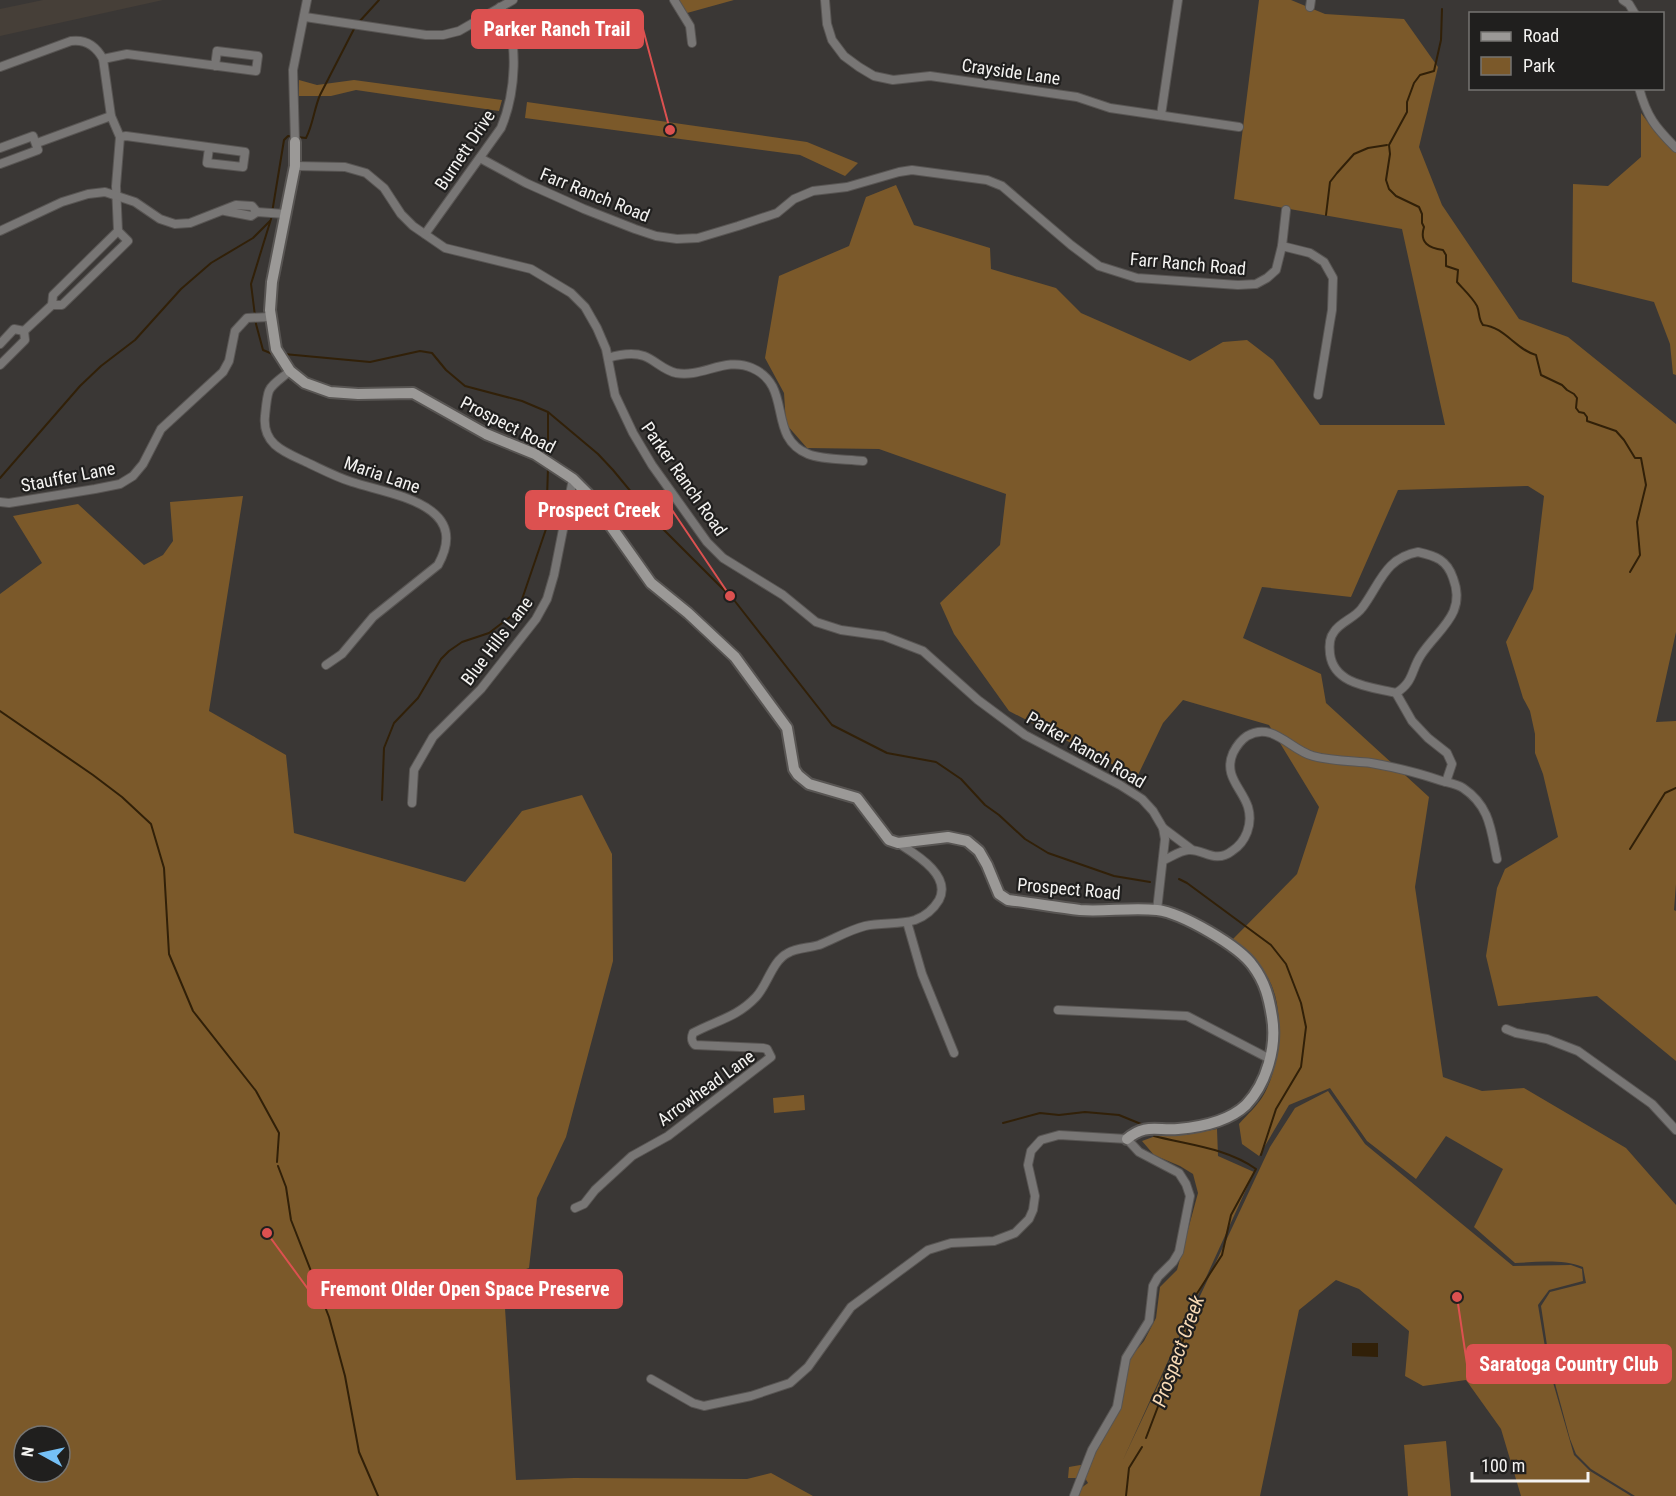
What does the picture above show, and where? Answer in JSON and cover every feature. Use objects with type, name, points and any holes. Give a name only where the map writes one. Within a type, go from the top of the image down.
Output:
[{"type":"street","name":"Prospect Road","points":[[307,0],[293,70],[295,166],[277,213],[272,282],[262,317],[287,367],[305,383],[330,392],[413,393],[486,434],[535,454],[573,479],[588,494],[651,583],[688,613],[735,657],[786,728],[794,769],[798,775],[809,784],[857,798],[889,840],[898,843],[948,837],[967,841],[979,851],[999,894],[1008,900],[1082,910],[1157,910],[1178,916],[1223,940],[1252,964],[1268,992],[1274,1029],[1270,1059],[1256,1093],[1238,1112],[1212,1123],[1178,1129],[1137,1130],[1127,1139]]},
{"type":"street","points":[[305,17],[426,35],[443,34],[459,31],[513,0]]},
{"type":"street","points":[[674,0],[690,26],[692,43]]},
{"type":"street","name":"Crayside Lane","points":[[825,0],[827,24],[832,40],[844,56],[874,76],[893,80],[930,76],[1077,97],[1110,108],[1239,127]]},
{"type":"street","points":[[1161,115],[1178,0]]},
{"type":"street","points":[[1623,0],[1634,12]]},
{"type":"street","name":"Burnett Drive","points":[[425,234],[480,159],[501,128],[507,114],[512,92],[514,45],[505,14],[500,7]]},
{"type":"street","points":[[0,76],[2,75],[0,68],[77,40],[91,45],[103,59],[111,116],[120,137],[118,231],[128,241],[62,305],[52,305]]},
{"type":"street","points":[[103,59],[127,54],[215,66],[256,71],[258,56],[217,51],[215,66]]},
{"type":"street","points":[[1640,90],[1646,112],[1658,130],[1676,148]]},
{"type":"street","points":[[37,143],[111,116]]},
{"type":"street","points":[[0,148],[33,136],[38,150],[0,164]]},
{"type":"street","points":[[120,137],[245,152],[243,167],[207,163],[209,148]]},
{"type":"street","name":"Farr Ranch Road","points":[[480,159],[526,183],[594,213],[635,229],[677,238],[699,238],[777,213],[794,199],[813,191],[847,187],[899,172],[912,171],[987,180],[1002,186],[1099,266],[1137,278],[1238,285],[1256,284],[1276,270],[1287,210]]},
{"type":"street","name":"Parker Ranch Road","points":[[295,166],[345,167],[366,173],[384,188],[412,226],[445,248],[531,269],[571,293],[585,307],[597,328],[608,358],[615,395],[633,433],[652,465],[707,542],[723,558],[783,595],[816,622],[842,630],[884,636],[923,651],[978,700],[1025,735],[1142,799],[1153,811],[1163,828],[1165,839],[1157,910]]},
{"type":"street","points":[[0,231],[62,202],[88,194],[105,192],[135,202],[160,219],[175,224],[190,223],[225,211],[251,216],[257,212],[277,213]]},
{"type":"street","points":[[24,331],[52,305],[53,295],[118,231]]},
{"type":"street","points":[[1282,246],[1310,253],[1323,262],[1332,278],[1332,310],[1318,395]]},
{"type":"street","name":"Stauffer Lane","points":[[0,502],[9,503],[120,484],[133,476],[143,464],[161,429],[224,372],[229,362],[235,331],[247,318],[262,317]]},
{"type":"street","points":[[0,344],[15,329],[24,331]]},
{"type":"street","points":[[0,365],[25,340],[24,331]]},
{"type":"street","points":[[608,358],[631,354],[645,356],[661,368],[676,373],[690,373],[730,364],[743,364],[754,368],[772,383],[778,396],[786,436],[795,446],[810,455],[863,460]]},
{"type":"street","name":"Maria Lane","points":[[287,367],[268,390],[265,430],[271,441],[283,452],[349,481],[419,502],[433,512],[445,528],[444,555],[438,565],[373,617],[342,654],[326,665]]},
{"type":"street","name":"Blue Hills Lane","points":[[412,803],[414,770],[433,737],[481,689],[536,619],[547,599],[573,479]]},
{"type":"street","points":[[1396,693],[1410,681],[1420,655],[1446,624],[1456,607],[1457,588],[1452,573],[1443,560],[1418,552],[1405,554],[1394,561],[1361,610],[1333,632],[1330,641],[1331,659],[1338,674],[1347,680],[1396,693],[1420,730],[1447,753],[1452,764],[1446,782]]},
{"type":"street","points":[[1164,860],[1191,849],[1208,856],[1224,856],[1233,851],[1244,839],[1250,824],[1248,807],[1232,777],[1230,760],[1236,747],[1246,737],[1257,732],[1285,739],[1305,754],[1320,758],[1374,764],[1461,787],[1476,799],[1488,816],[1497,859]]},
{"type":"street","name":"Parker Ranch Road","points":[[1163,828],[1191,849]]},
{"type":"street","name":"Arrowhead Lane","points":[[575,1208],[584,1204],[595,1190],[632,1156],[668,1136],[771,1057],[767,1049],[763,1048],[695,1046],[692,1042],[693,1033],[735,1015],[747,1005],[758,994],[779,959],[789,952],[816,946],[865,926],[907,922],[929,913],[941,895],[940,880],[924,861],[898,843]]},
{"type":"street","points":[[907,922],[922,974],[954,1053]]},
{"type":"street","points":[[1058,1011],[1187,1016],[1270,1059]]},
{"type":"street","points":[[1506,1029],[1556,1041],[1578,1051],[1652,1104],[1676,1130]]},
{"type":"street","points":[[651,1379],[693,1403],[704,1406],[751,1396],[790,1383],[808,1367],[851,1307],[927,1250],[951,1243],[994,1241],[1015,1233],[1029,1219],[1033,1210],[1035,1196],[1028,1166],[1031,1151],[1041,1140],[1059,1135],[1127,1139],[1139,1152],[1179,1173],[1190,1196],[1179,1252],[1173,1262],[1158,1277],[1154,1287],[1149,1321],[1126,1358],[1117,1407],[1092,1450],[1074,1496]]},
{"type":"shaded area","points":[[43,0],[163,0],[0,36],[0,9]]},
{"type":"shaded area","points":[[1352,1343],[1378,1343],[1378,1357],[1352,1356]]},
{"type":"green space","points":[[679,0],[734,0],[687,13]]},
{"type":"green space","points":[[1259,0],[1291,0],[1325,14],[1404,19],[1438,67],[1419,147],[1442,205],[1519,319],[1568,337],[1676,424],[1676,632],[1656,722],[1676,721],[1674,910],[1676,911],[1676,1061],[1597,996],[1498,1006],[1486,956],[1497,888],[1505,869],[1558,837],[1543,774],[1535,753],[1535,734],[1530,711],[1523,698],[1506,642],[1533,589],[1544,496],[1528,486],[1398,490],[1351,597],[1262,587],[1243,638],[1321,674],[1326,703],[1429,797],[1415,887],[1443,1077],[1482,1091],[1524,1088],[1626,1148],[1676,1205],[1676,1496],[1635,1496],[1591,1469],[1576,1454],[1550,1365],[1541,1306],[1550,1292],[1586,1283],[1583,1267],[1558,1262],[1515,1263],[1474,1227],[1503,1169],[1446,1136],[1416,1179],[1367,1141],[1330,1088],[1289,1105],[1259,1156],[1242,1144],[1239,1124],[1261,1100],[1268,1085],[1276,1058],[1279,1029],[1276,1001],[1270,981],[1251,955],[1233,939],[1297,874],[1319,807],[1269,725],[1183,700],[1163,723],[1137,777],[1009,711],[954,634],[940,603],[1000,545],[1006,494],[879,449],[807,448],[786,424],[784,393],[765,358],[779,276],[849,246],[866,197],[896,185],[914,225],[990,248],[991,269],[1056,288],[1081,313],[1190,361],[1223,342],[1247,340],[1273,360],[1320,425],[1445,425],[1402,229],[1234,199]]},
{"type":"green space","points":[[299,80],[317,85],[354,80],[502,100],[499,111],[356,90],[331,96],[299,96]]},
{"type":"green space","points":[[527,102],[807,142],[858,163],[845,176],[800,155],[525,118]]},
{"type":"green space","points":[[1641,113],[1656,133],[1676,152],[1676,375],[1673,374],[1670,344],[1654,302],[1572,282],[1573,184],[1608,186],[1641,157]]},
{"type":"green space","points":[[243,496],[209,711],[286,755],[294,833],[465,882],[522,811],[582,795],[612,854],[613,961],[566,1137],[537,1198],[529,1268],[503,1277],[516,1480],[747,1479],[771,1473],[813,1496],[0,1496],[0,594],[42,563],[13,516],[78,504],[144,565],[163,555],[173,541],[170,502]]},
{"type":"green space","points":[[1328,1091],[1365,1144],[1513,1266],[1571,1265],[1582,1269],[1583,1281],[1549,1290],[1538,1305],[1548,1365],[1574,1455],[1590,1471],[1631,1496],[1521,1496],[1501,1429],[1466,1380],[1423,1386],[1405,1376],[1409,1331],[1359,1289],[1336,1280],[1299,1310],[1260,1496],[1070,1496],[1088,1483],[1085,1478],[1068,1478],[1069,1467],[1086,1464],[1119,1409],[1129,1359],[1144,1341],[1156,1318],[1160,1287],[1177,1270],[1198,1193],[1193,1174],[1154,1155],[1142,1141],[1161,1134],[1185,1135],[1217,1129],[1218,1156],[1254,1172],[1122,1462],[1270,1147],[1295,1108]]},
{"type":"green space","points":[[804,1095],[805,1110],[774,1113],[773,1098]]},
{"type":"green space","points":[[1446,1441],[1451,1496],[1408,1496],[1404,1445]]},
{"type":"waterway","name":"Prospect Creek","points":[[359,22],[379,0]]},
{"type":"waterway","points":[[1442,9],[1441,40],[1434,71],[1420,75],[1414,83],[1407,102],[1407,112],[1389,145],[1386,180],[1389,189],[1396,196],[1419,207],[1424,227],[1424,241],[1433,248],[1443,250],[1446,255],[1446,266],[1458,270],[1457,282],[1477,306],[1483,325],[1498,330],[1522,348],[1536,355],[1541,375],[1562,385],[1574,394],[1577,398],[1576,408],[1579,412],[1584,413],[1587,421],[1616,431],[1635,458],[1641,458],[1646,485],[1637,522],[1640,555],[1630,572]]},
{"type":"waterway","name":"Prospect Creek","points":[[275,355],[263,350],[256,324],[251,284],[271,219],[284,140],[288,136],[306,138],[320,95],[355,27]]},
{"type":"waterway","points":[[1326,215],[1330,182],[1337,173],[1354,154],[1368,148],[1387,145]]},
{"type":"waterway","points":[[0,478],[80,386],[101,366],[135,340],[181,289],[211,263],[253,238],[270,221]]},
{"type":"waterway","name":"Prospect Creek","points":[[284,354],[370,362],[420,351],[432,353],[446,370],[465,386],[522,401],[548,412],[598,454],[656,522],[734,600],[832,725],[887,753],[936,762],[961,779],[985,805],[1025,839],[1048,853],[1114,876],[1150,882]]},
{"type":"waterway","points":[[548,413],[548,458]]},
{"type":"waterway","points":[[382,800],[384,748],[394,723],[418,698],[441,659],[449,651],[462,642],[489,633],[518,611],[546,529],[548,468]]},
{"type":"waterway","points":[[0,711],[93,775],[122,797],[151,824],[164,868],[169,954],[193,1011],[256,1091],[279,1133],[277,1162]]},
{"type":"waterway","points":[[1630,849],[1665,793],[1676,788]]},
{"type":"waterway","name":"Prospect Creek","points":[[1179,879],[1271,945],[1286,964],[1301,1003],[1306,1027],[1301,1067],[1276,1109],[1261,1155]]},
{"type":"waterway","points":[[1003,1123],[1040,1113],[1059,1115],[1085,1112],[1119,1115],[1141,1124]]},
{"type":"waterway","name":"Prospect Creek","points":[[1146,1438],[1184,1338],[1192,1323],[1196,1295],[1222,1255],[1231,1215],[1256,1169],[1233,1156],[1154,1136]]},
{"type":"waterway","points":[[278,1166],[286,1187],[291,1220],[329,1317],[345,1376],[359,1452],[378,1496]]},
{"type":"waterway","name":"Prospect Creek","points":[[1126,1496],[1129,1468],[1142,1447]]},
{"type":"place","name":"Parker Ranch Trail","points":[[670,130]]},
{"type":"place","name":"Prospect Creek","points":[[730,596]]},
{"type":"place","name":"Fremont Older Open Space Preserve","points":[[267,1233]]},
{"type":"place","name":"Saratoga Country Club","points":[[1457,1297]]}]
